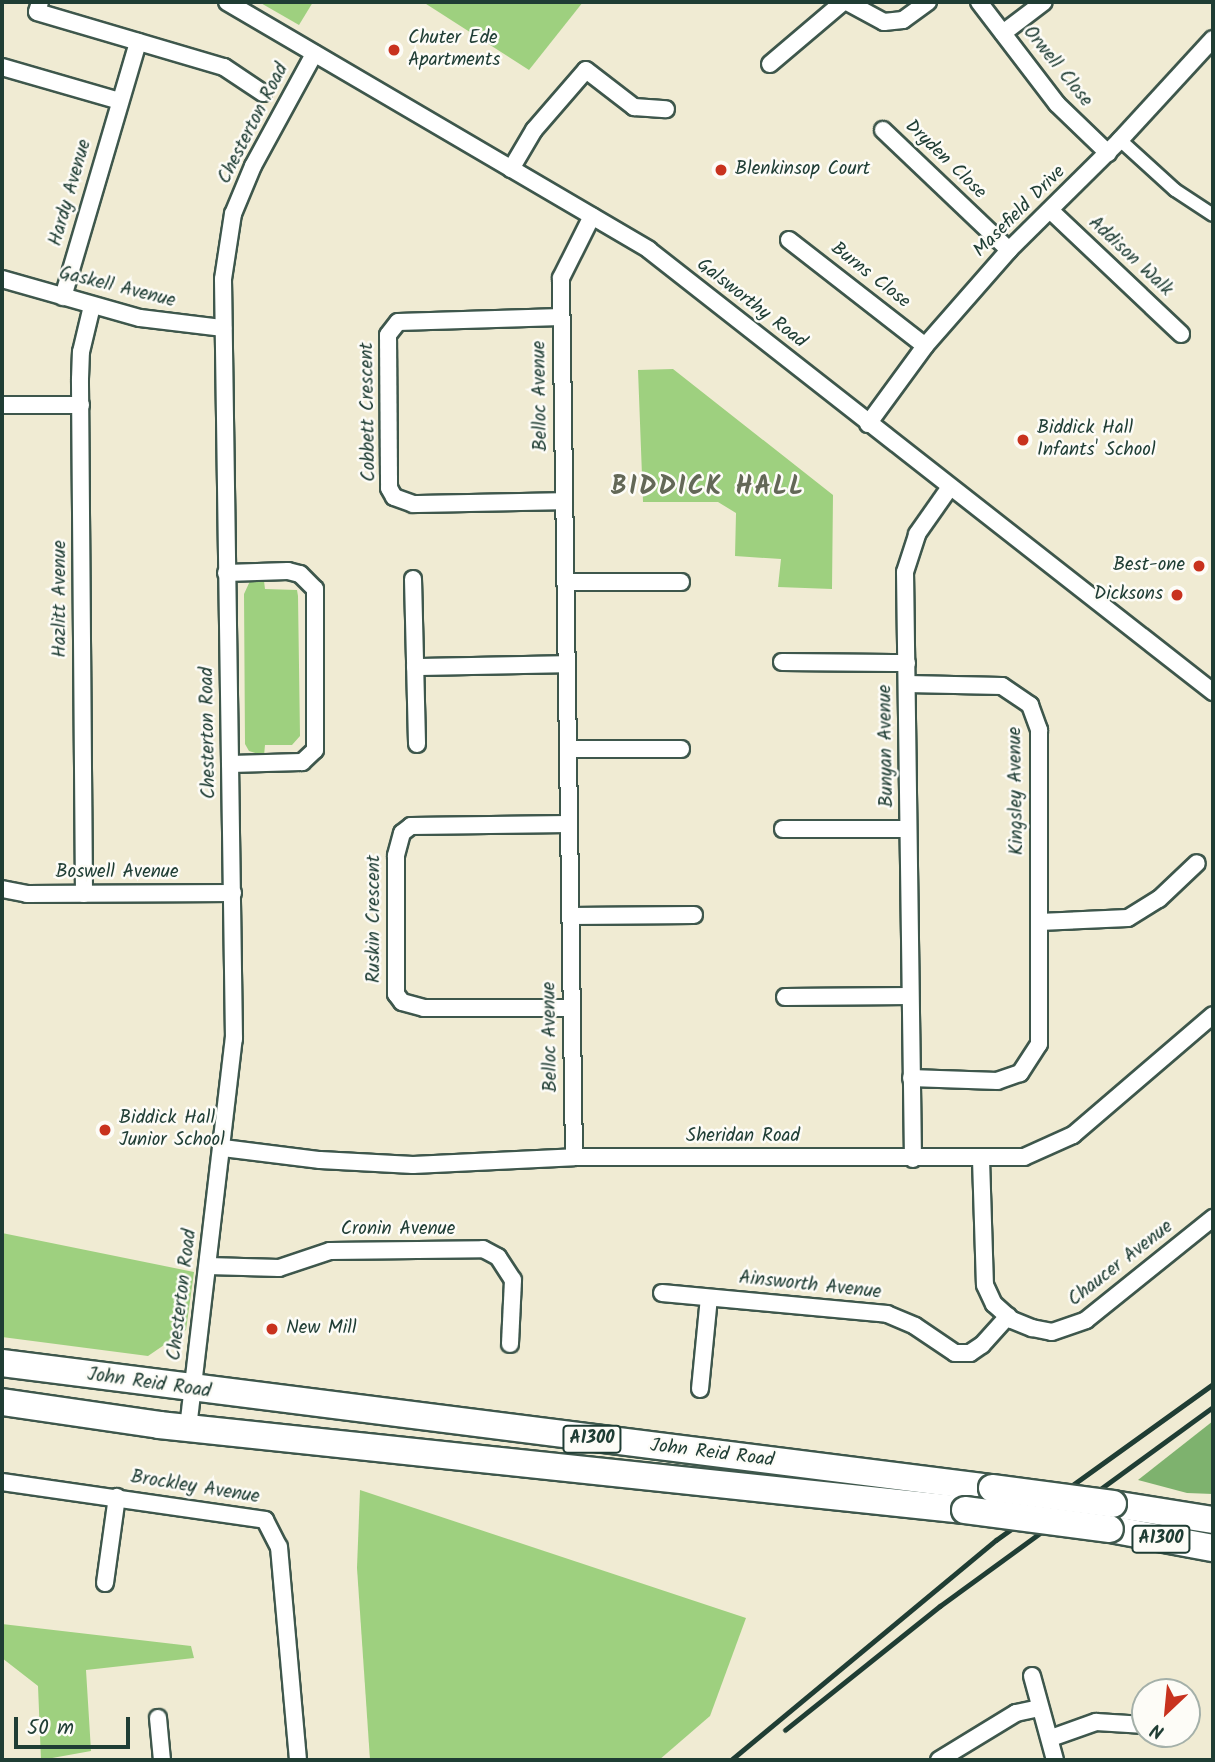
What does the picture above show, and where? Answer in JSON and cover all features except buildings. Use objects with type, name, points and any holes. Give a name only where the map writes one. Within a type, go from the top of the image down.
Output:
[{"type":"highway","name":"John Reid Road","points":[[2,1363],[192,1391],[992,1488],[1111,1517],[1213,1548]]},
{"type":"highway","name":"John Reid Road","points":[[2,1402],[188,1428],[965,1510],[1213,1520]]},
{"type":"street","points":[[40,2],[37,12],[224,68],[263,93]]},
{"type":"street","name":"Galsworthy Road","points":[[227,2],[649,250],[1213,692]]},
{"type":"street","points":[[770,64],[845,2],[884,22],[903,20],[929,2]]},
{"type":"street","name":"Orwell Close","points":[[979,2],[1064,112],[1108,153]]},
{"type":"street","points":[[1003,33],[1044,2]]},
{"type":"street","name":"Masefield Drive","points":[[868,424],[925,346],[1009,250],[1108,153],[1213,39]]},
{"type":"street","name":"Hardy Avenue","points":[[63,297],[138,42]]},
{"type":"street","name":"Chesterton Road","points":[[188,1428],[234,1039],[223,279],[233,214],[253,166],[314,54]]},
{"type":"street","points":[[2,67],[120,101]]},
{"type":"street","points":[[511,169],[534,130],[586,70],[634,107],[666,108]]},
{"type":"street","name":"Dryden Close","points":[[883,130],[1009,250]]},
{"type":"street","points":[[1120,140],[1175,190],[1213,215]]},
{"type":"street","name":"Addison Walk","points":[[1051,211],[1181,334]]},
{"type":"street","name":"Belloc Avenue","points":[[574,1157],[561,278],[592,216]]},
{"type":"street","name":"Burns Close","points":[[789,240],[925,346]]},
{"type":"street","name":"Gaskell Avenue","points":[[2,279],[92,306],[167,324],[223,328]]},
{"type":"street","name":"Hazlitt Avenue","points":[[84,894],[80,352],[92,306]]},
{"type":"street","name":"Cobbett Crescent","points":[[561,317],[398,322],[388,335],[389,488],[394,497],[413,504],[564,501]]},
{"type":"street","points":[[2,405],[81,405]]},
{"type":"street","name":"Bunyan Avenue","points":[[913,1159],[907,684],[909,555],[929,513],[950,487]]},
{"type":"street","points":[[226,573],[300,574],[315,589],[315,750],[302,762],[230,764]]},
{"type":"street","points":[[413,579],[417,744]]},
{"type":"street","points":[[565,582],[681,582]]},
{"type":"street","name":"Bunyan Avenue","points":[[782,662],[907,663]]},
{"type":"street","points":[[415,667],[567,664]]},
{"type":"street","name":"Kingsley Avenue","points":[[907,684],[1002,686],[1030,705],[1040,730],[1039,1044],[1020,1073],[997,1081],[911,1078]]},
{"type":"street","points":[[568,749],[681,749]]},
{"type":"street","name":"Ruskin Crescent","points":[[569,824],[411,826],[402,833],[396,856],[396,994],[402,1002],[424,1008],[572,1008]]},
{"type":"street","name":"Bunyan Avenue","points":[[783,829],[908,829]]},
{"type":"street","points":[[1039,922],[1128,918],[1159,899],[1197,863]]},
{"type":"street","name":"Boswell Avenue","points":[[2,889],[84,894],[233,893]]},
{"type":"street","points":[[570,916],[694,915]]},
{"type":"street","points":[[785,998],[910,996]]},
{"type":"street","name":"Sheridan Road","points":[[223,1148],[320,1160],[413,1165],[574,1157],[1024,1157],[1073,1135],[1213,1015]]},
{"type":"street","points":[[981,1159],[985,1285],[994,1304],[1008,1316]]},
{"type":"street","name":"Chaucer Avenue","points":[[1008,1316],[1052,1332],[1071,1329],[1213,1218]]},
{"type":"street","name":"Cronin Avenue","points":[[208,1266],[279,1268],[330,1251],[483,1249],[498,1257],[513,1280],[510,1344]]},
{"type":"street","name":"Ainsworth Avenue","points":[[662,1293],[887,1314],[915,1326],[940,1347],[955,1353],[970,1353],[982,1345],[1008,1316]]},
{"type":"street","points":[[700,1388],[709,1298]]},
{"type":"street","name":"Brockley Avenue","points":[[2,1482],[265,1520],[279,1546],[298,1760]]},
{"type":"street","points":[[105,1583],[117,1497]]},
{"type":"street","points":[[1032,1676],[1055,1760]]},
{"type":"street","points":[[939,1760],[1016,1713],[1039,1708]]},
{"type":"street","points":[[158,1718],[162,1760]]},
{"type":"street","points":[[1051,1738],[1096,1723],[1131,1724]]},
{"type":"green space","points":[[259,2],[313,2],[299,25]]},
{"type":"green space","points":[[423,2],[583,2],[529,70]]},
{"type":"green space","points":[[673,369],[833,495],[832,589],[778,587],[781,559],[735,556],[736,513],[718,502],[643,502],[638,370]]},
{"type":"green space","points":[[250,581],[264,581],[265,589],[297,590],[298,596],[300,736],[292,745],[265,745],[264,756],[249,751],[245,744],[244,594]]},
{"type":"green space","points":[[2,1233],[194,1272],[186,1330],[148,1356],[2,1337]]},
{"type":"green space","points":[[1213,1421],[1213,1494],[1187,1493],[1138,1480]]},
{"type":"green space","points":[[360,1490],[746,1618],[710,1716],[659,1760],[370,1760],[357,1568]]},
{"type":"green space","points":[[2,1624],[191,1646],[194,1658],[86,1670],[91,1751],[41,1760],[38,1686],[2,1658]]},
{"type":"railway","points":[[731,1760],[996,1540],[1213,1384]]},
{"type":"railway","points":[[785,1730],[940,1606],[1213,1407]]},
{"type":"place","name":"Chuter Ede Apartments","points":[[394,50]]},
{"type":"place","name":"Blenkinsop Court","points":[[721,170]]},
{"type":"place","name":"Biddick Hall Infants' School","points":[[1023,440]]},
{"type":"place","name":"Best-one","points":[[1199,566]]},
{"type":"place","name":"Dicksons","points":[[1177,595]]},
{"type":"place","name":"Biddick Hall Junior School","points":[[105,1130]]},
{"type":"place","name":"New Mill","points":[[272,1329]]},
{"type":"district","name":"BIDDICK HALL","points":[[708,488]]}]
